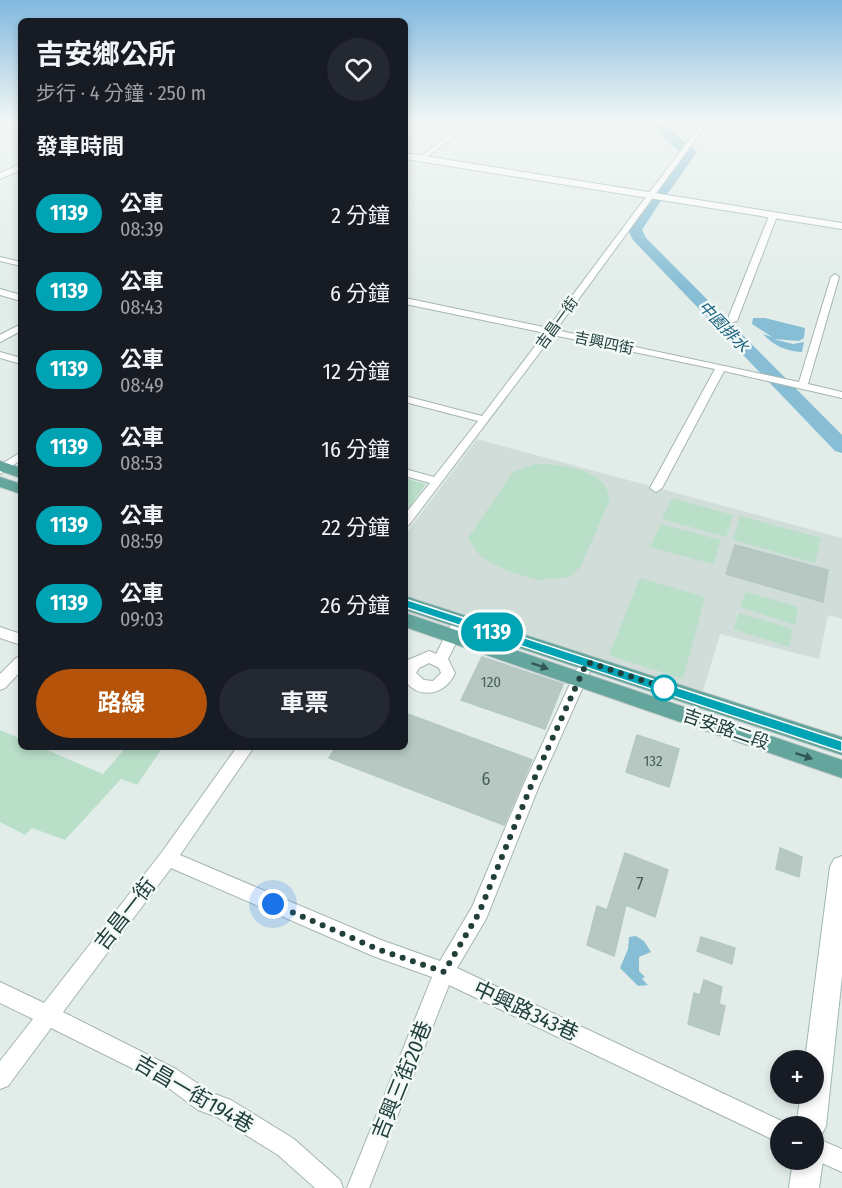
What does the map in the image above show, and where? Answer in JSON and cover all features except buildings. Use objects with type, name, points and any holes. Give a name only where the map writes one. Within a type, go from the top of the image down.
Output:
[{"type":"main road","points":[[1,471],[18,473]]},
{"type":"main road","points":[[1,471],[18,486]]},
{"type":"main road","name":"吉安路二段","points":[[408,605],[456,629]]},
{"type":"main road","name":"吉安路二段","points":[[408,621],[456,629],[583,671],[842,746]]},
{"type":"main road","name":"吉安路二段","points":[[583,671],[842,769]]},
{"type":"street","points":[[532,176],[842,226]]},
{"type":"street","name":"吉昌一街","points":[[408,518],[485,420],[665,176]]},
{"type":"street","points":[[732,321],[773,216]]},
{"type":"street","points":[[0,259],[18,263]]},
{"type":"street","points":[[835,278],[806,386],[842,395]]},
{"type":"street","points":[[0,292],[18,297]]},
{"type":"street","name":"吉興四街","points":[[408,302],[806,386]]},
{"type":"street","points":[[0,339],[18,329]]},
{"type":"street","points":[[0,355],[18,359]]},
{"type":"street","points":[[656,488],[721,367]]},
{"type":"street","points":[[408,400],[485,420]]},
{"type":"street","points":[[1,471],[18,457]]},
{"type":"street","points":[[408,473],[437,481]]},
{"type":"street","points":[[440,660],[456,629]]},
{"type":"street","points":[[0,632],[18,639]]},
{"type":"street","points":[[0,684],[18,665]]},
{"type":"street","name":"吉興三街20巷","points":[[358,1188],[444,972],[479,913],[531,786],[583,671]]},
{"type":"street","name":"吉昌一街","points":[[0,1078],[168,858],[244,750]]},
{"type":"street","name":"中興路343巷","points":[[168,858],[380,950],[444,972],[770,1127]]},
{"type":"street","points":[[812,1116],[842,867]]},
{"type":"street","name":"吉昌一街194巷","points":[[0,992],[169,1076],[206,1102],[223,1108],[285,1148],[332,1188]]},
{"type":"street","points":[[824,1153],[842,1161]]},
{"type":"street","points":[[804,1188],[807,1170]]},
{"type":"shaded area","points":[[477,439],[842,538],[842,619],[828,615],[819,659],[720,634],[703,691],[408,596],[408,531]]},
{"type":"green space","points":[[536,464],[563,466],[583,471],[605,486],[610,499],[581,566],[570,577],[539,580],[507,571],[481,557],[468,538],[513,472]]},
{"type":"green space","points":[[408,479],[426,484],[408,509]]},
{"type":"green space","points":[[672,498],[733,515],[726,537],[662,519]]},
{"type":"green space","points":[[740,516],[821,538],[815,563],[733,540]]},
{"type":"green space","points":[[661,524],[721,540],[713,564],[650,547]]},
{"type":"green space","points":[[640,578],[705,597],[683,679],[609,655]]},
{"type":"green space","points":[[746,592],[798,607],[795,625],[740,607]]},
{"type":"green space","points":[[739,613],[793,629],[789,647],[733,629]]},
{"type":"green space","points":[[0,730],[18,738],[18,750],[47,750],[103,774],[123,750],[161,750],[137,785],[121,779],[65,840],[32,828],[25,835],[0,822]]},
{"type":"water","points":[[753,318],[765,318],[805,328],[804,338],[799,341],[773,339],[793,344],[804,342],[802,352],[786,349],[771,342],[763,334],[772,337],[752,324]]},
{"type":"water","points":[[636,936],[644,941],[651,952],[639,957],[639,971],[645,977],[642,979],[648,985],[638,986],[620,968],[628,949],[629,937]]},
{"type":"waterway","name":"中園排水","points":[[661,193],[673,176]]},
{"type":"waterway","name":"中園排水","points":[[655,199],[635,230],[640,240],[842,447]]},
{"type":"bus line","name":"1139","points":[[408,604],[842,746]]},
{"type":"route","points":[[273,904],[380,950],[444,972],[479,913],[531,786],[587,662],[672,690],[664,688]]}]
